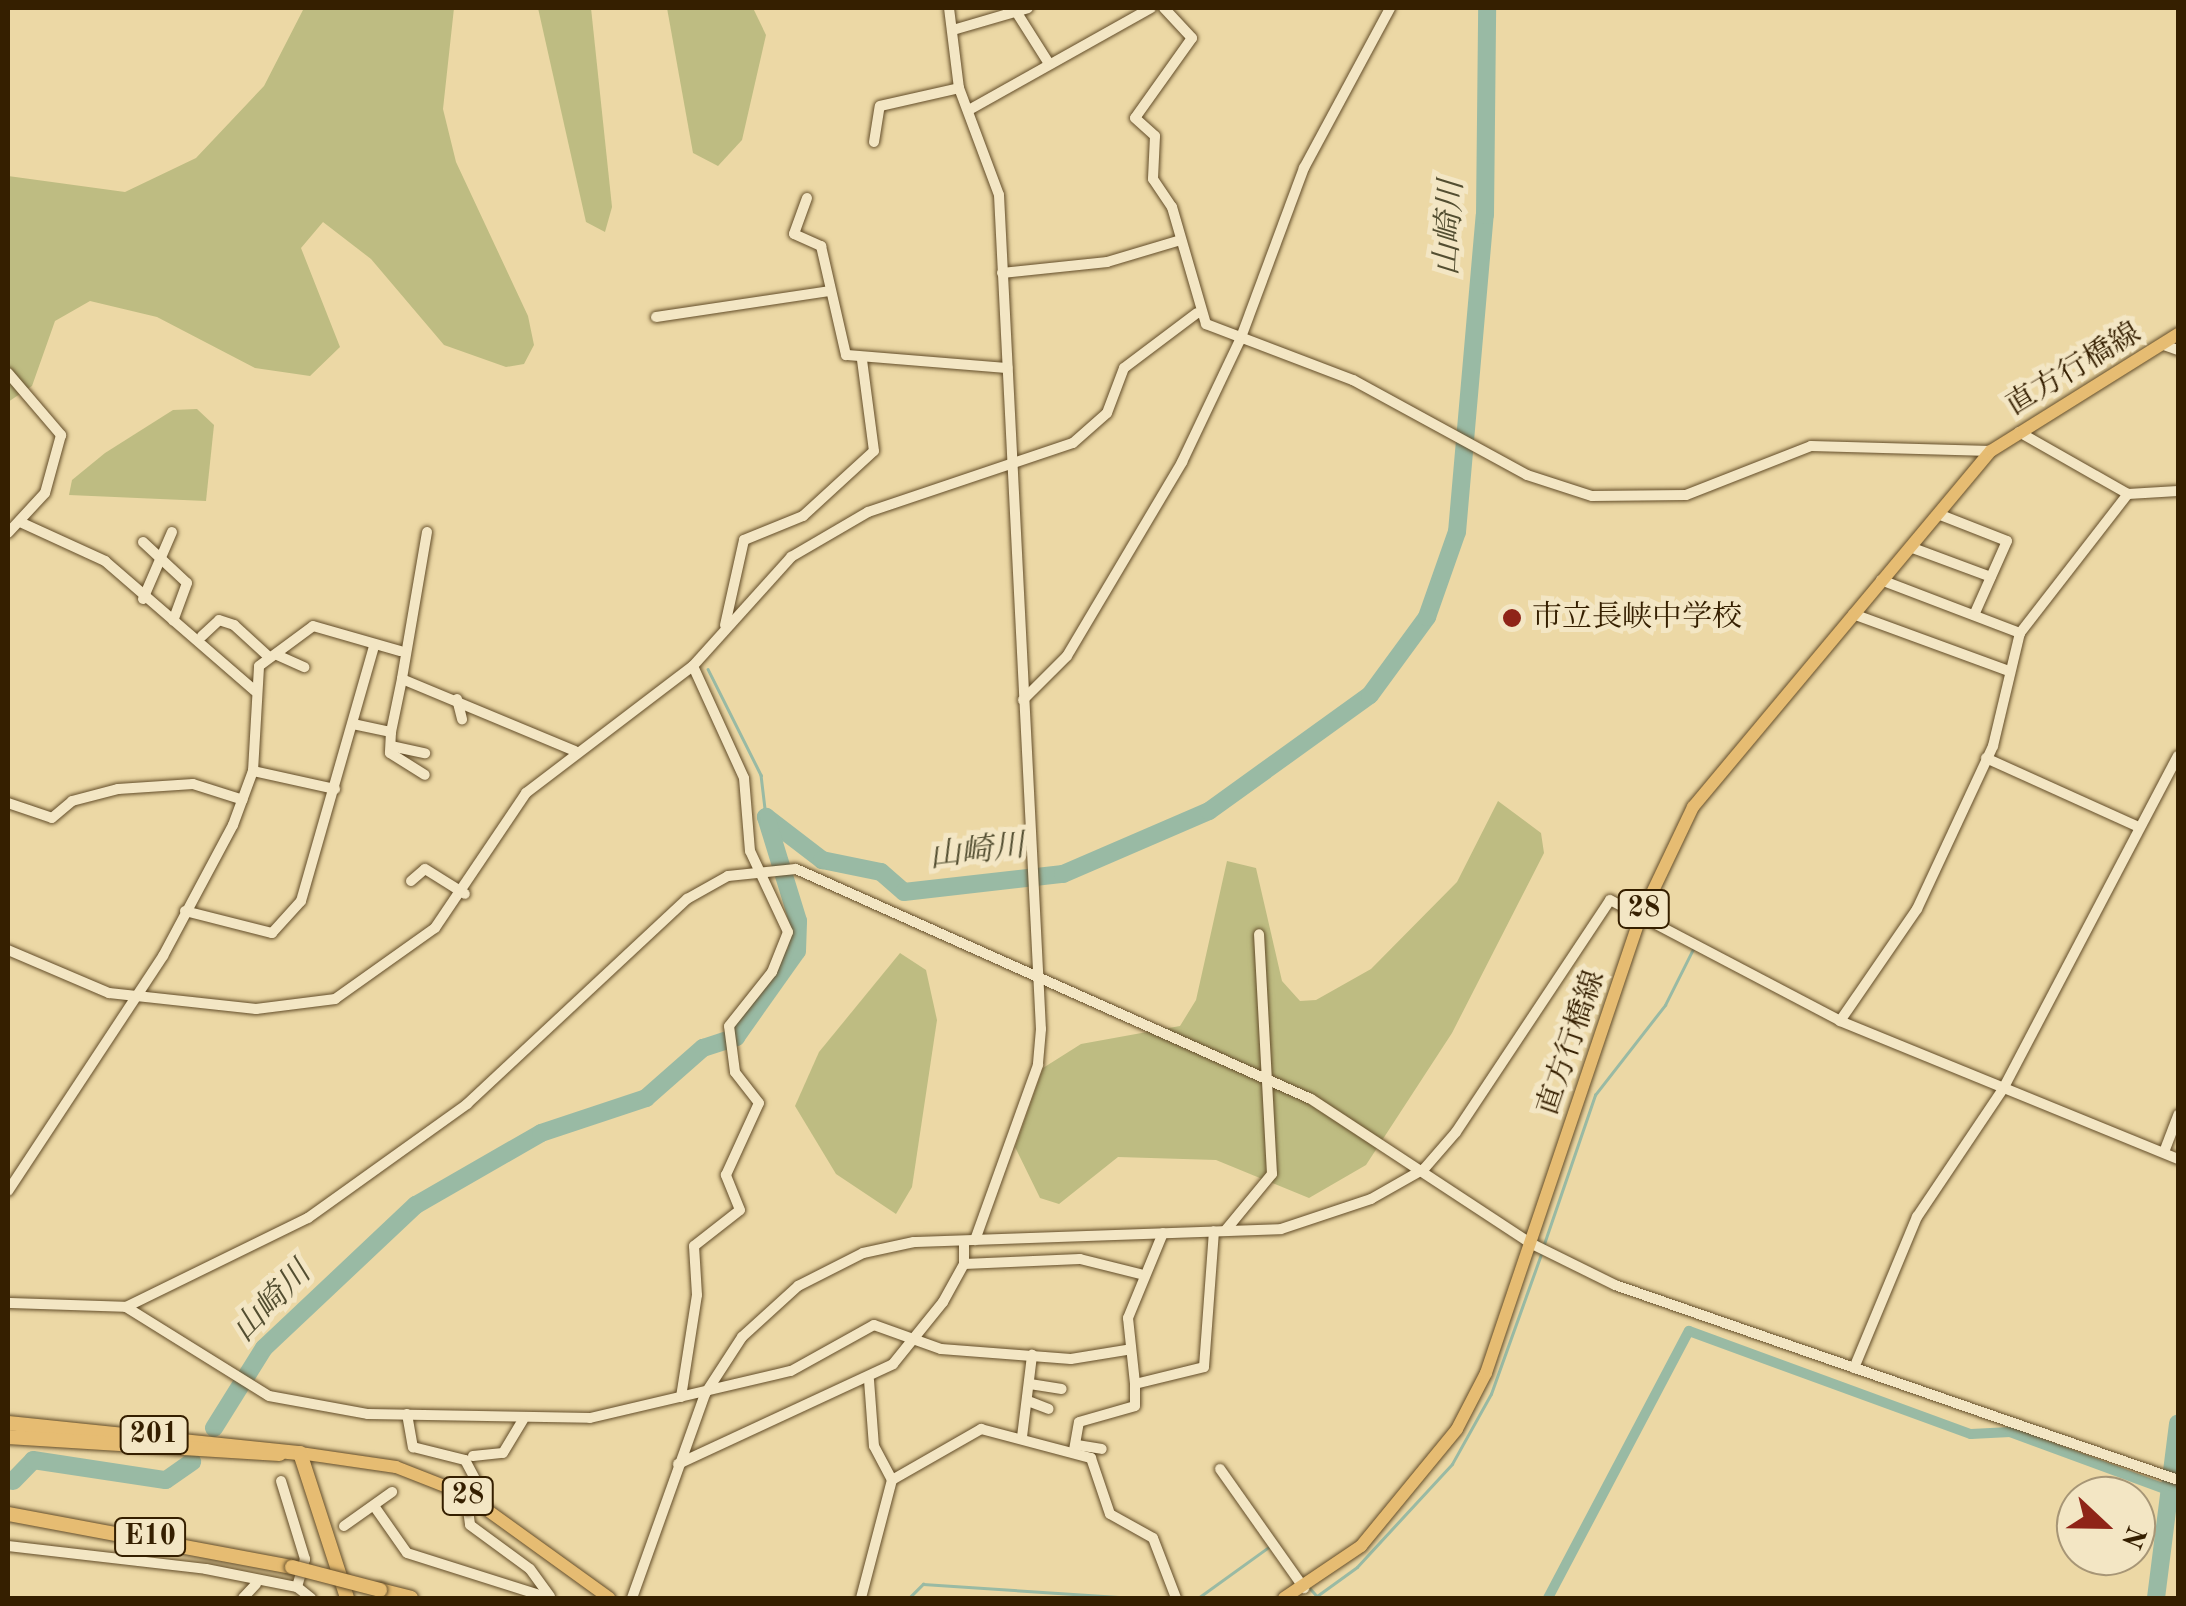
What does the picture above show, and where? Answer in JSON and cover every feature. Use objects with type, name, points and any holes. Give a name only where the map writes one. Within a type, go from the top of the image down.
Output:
[{"type":"highway","name":"201","points":[[8,1423],[300,1454]]},
{"type":"highway","name":"201","points":[[8,1437],[300,1454]]},
{"type":"highway","points":[[300,1454],[347,1598]]},
{"type":"highway","name":"E10","points":[[8,1514],[292,1567],[411,1598]]},
{"type":"main road","name":"直方行橋線","points":[[1284,1598],[1304,1588],[1398,1510],[1458,1429],[1530,1244],[1641,916],[1693,807],[1991,451],[2178,334]]},
{"type":"main road","name":"28","points":[[300,1454],[396,1467],[465,1494],[609,1598]]},
{"type":"street","points":[[678,1464],[868,1380],[918,1343],[964,1264],[969,1241],[1038,1065],[1038,974],[1009,466],[998,181],[959,88],[949,8]]},
{"type":"street","points":[[969,110],[1048,62],[1151,8]]},
{"type":"street","points":[[1164,8],[1192,38],[1135,118],[1155,136],[1153,178],[1181,240],[1197,314],[1240,340],[1353,380],[1527,475],[1592,496],[1686,494],[1811,446],[1991,451]]},
{"type":"street","points":[[1023,700],[1067,656],[1182,462],[1240,340],[1304,168],[1390,8]]},
{"type":"street","points":[[953,30],[1023,10],[1048,62]]},
{"type":"street","points":[[874,142],[880,106],[959,88]]},
{"type":"street","points":[[807,198],[794,234],[821,246],[838,347],[862,360],[1006,368]]},
{"type":"street","points":[[1002,274],[1107,262],[1181,240]]},
{"type":"street","points":[[656,317],[829,291]]},
{"type":"street","points":[[8,950],[136,997],[313,1007],[386,965],[465,894],[526,793],[574,752],[693,666],[725,625],[822,533],[1082,436],[1107,412],[1124,368],[1197,314]]},
{"type":"street","points":[[2164,345],[2178,350]]},
{"type":"street","points":[[725,625],[744,540],[803,516],[874,452],[862,360]]},
{"type":"street","points":[[8,373],[60,435],[45,493],[8,533]]},
{"type":"street","points":[[2019,432],[2128,494],[2178,490]]},
{"type":"street","points":[[1840,1021],[1918,908],[2000,728],[2006,670],[2020,633],[2128,494]]},
{"type":"street","points":[[1938,514],[2007,541],[1974,616]]},
{"type":"street","points":[[20,522],[105,561],[143,599],[202,636],[229,675],[255,691]]},
{"type":"street","points":[[143,599],[158,554],[172,532]]},
{"type":"street","points":[[425,775],[391,746],[391,732],[402,679],[400,651],[427,532]]},
{"type":"street","points":[[143,542],[187,583],[174,620]]},
{"type":"street","points":[[1910,547],[1991,578]]},
{"type":"street","points":[[1881,580],[2020,633]]},
{"type":"street","points":[[1853,614],[2006,670]]},
{"type":"street","points":[[202,636],[219,620],[234,624],[273,656],[304,668]]},
{"type":"street","points":[[8,1191],[136,997],[243,800],[253,770],[255,691],[273,656],[312,626],[400,651]]},
{"type":"street","points":[[186,911],[272,933],[310,888],[374,646]]},
{"type":"street","points":[[682,1397],[697,1296],[694,1246],[740,1210],[726,1175],[759,1103],[730,1042],[730,1020],[786,943],[784,911],[760,869],[744,778],[693,666]]},
{"type":"street","points":[[402,679],[457,699],[574,752]]},
{"type":"street","points":[[457,699],[462,719]]},
{"type":"street","points":[[353,724],[391,732]]},
{"type":"street","points":[[391,746],[425,753]]},
{"type":"street","points":[[1854,1368],[1917,1217],[2003,1090],[2178,756]]},
{"type":"street","points":[[1986,758],[2139,827]]},
{"type":"street","points":[[253,770],[335,789]]},
{"type":"street","points":[[8,802],[52,818],[72,801],[118,790],[194,784],[243,800]]},
{"type":"street","points":[[126,1307],[382,1172],[687,899],[760,869],[782,868],[854,890],[1264,1078],[1424,1169],[1530,1244],[1614,1285],[2178,1480]]},
{"type":"street","points":[[411,881],[425,869],[465,894]]},
{"type":"street","points":[[632,1598],[708,1389],[758,1320],[818,1274],[874,1250],[969,1241],[1220,1231],[1336,1215],[1424,1169],[1610,900],[1840,1021],[2178,1159]]},
{"type":"street","points":[[1135,1384],[1204,1366],[1220,1231],[1271,1184],[1259,934]]},
{"type":"street","points":[[2164,1152],[2178,1115]]},
{"type":"street","points":[[1076,1448],[1081,1420],[1135,1406],[1135,1384],[1126,1350],[1140,1274],[1163,1233]]},
{"type":"street","points":[[964,1264],[1080,1259],[1140,1274]]},
{"type":"street","points":[[8,1303],[126,1307],[288,1404],[522,1420],[590,1418],[791,1372],[862,1328],[886,1326],[918,1343],[1032,1355],[1126,1350]]},
{"type":"street","points":[[1022,1437],[1032,1355]]},
{"type":"street","points":[[861,1598],[892,1480],[874,1446],[868,1380]]},
{"type":"street","points":[[1030,1384],[1062,1389]]},
{"type":"street","points":[[1028,1401],[1050,1409]]},
{"type":"street","points":[[407,1414],[414,1447],[474,1466],[479,1486],[468,1510],[476,1532],[530,1569],[550,1598]]},
{"type":"street","points":[[473,1456],[503,1454],[522,1420]]},
{"type":"street","points":[[892,1480],[981,1429],[1076,1448],[1102,1449]]},
{"type":"street","points":[[1076,1448],[1094,1463],[1110,1514],[1153,1538],[1176,1598]]},
{"type":"street","points":[[1220,1469],[1304,1588]]},
{"type":"street","points":[[281,1482],[305,1560],[297,1587]]},
{"type":"street","points":[[344,1526],[392,1492]]},
{"type":"street","points":[[374,1506],[408,1552],[550,1598]]},
{"type":"street","points":[[8,1546],[206,1568],[256,1584],[297,1587],[311,1598]]},
{"type":"street","points":[[243,1598],[256,1584]]},
{"type":"shaded area","points":[[304,8],[454,8],[443,109],[456,162],[528,316],[534,345],[524,364],[506,367],[444,345],[371,259],[323,222],[301,248],[340,347],[310,376],[255,368],[157,317],[90,301],[55,321],[32,386],[8,402],[8,176],[125,192],[196,158],[264,86]]},
{"type":"shaded area","points":[[538,8],[591,8],[612,207],[605,232],[586,222]]},
{"type":"shaded area","points":[[667,8],[753,8],[766,35],[742,140],[718,166],[693,153]]},
{"type":"shaded area","points":[[197,409],[214,425],[206,501],[69,495],[72,480],[105,453],[173,410]]},
{"type":"shaded area","points":[[1498,801],[1541,833],[1544,853],[1452,1033],[1366,1165],[1309,1198],[1216,1160],[1118,1157],[1059,1204],[1040,1198],[1015,1147],[1043,1068],[1081,1044],[1180,1026],[1196,1000],[1227,861],[1256,868],[1282,981],[1300,1001],[1316,1000],[1371,969],[1457,882]]},
{"type":"shaded area","points":[[900,953],[926,970],[937,1020],[912,1187],[896,1214],[836,1174],[795,1106],[819,1052]]},
{"type":"waterway","name":"山崎川","points":[[766,817],[822,860],[881,872],[904,892],[1063,874],[1209,811],[1370,695],[1427,617],[1457,532],[1485,215],[1487,8]]},
{"type":"waterway","points":[[708,669],[761,775],[766,817]]},
{"type":"waterway","name":"山崎川","points":[[214,1428],[264,1348],[416,1205],[541,1133],[646,1098],[703,1048],[736,1037],[797,951],[798,921],[766,817]]},
{"type":"waterway","points":[[1543,1247],[1595,1095],[1665,1005],[1693,949]]},
{"type":"waterway","points":[[1308,1586],[1317,1596],[1357,1567],[1452,1464],[1491,1394],[1541,1254]]},
{"type":"waterway","points":[[1548,1598],[1689,1331],[1971,1434],[2010,1432],[2170,1491]]},
{"type":"waterway","points":[[2156,1598],[2178,1423]]},
{"type":"waterway","name":"山崎川","points":[[13,1481],[33,1460],[166,1480],[192,1462]]},
{"type":"waterway","points":[[1198,1598],[1270,1546]]},
{"type":"waterway","points":[[909,1598],[923,1584],[1134,1598]]},
{"type":"place","name":"市立長峡中学校","points":[[1512,618]]}]
